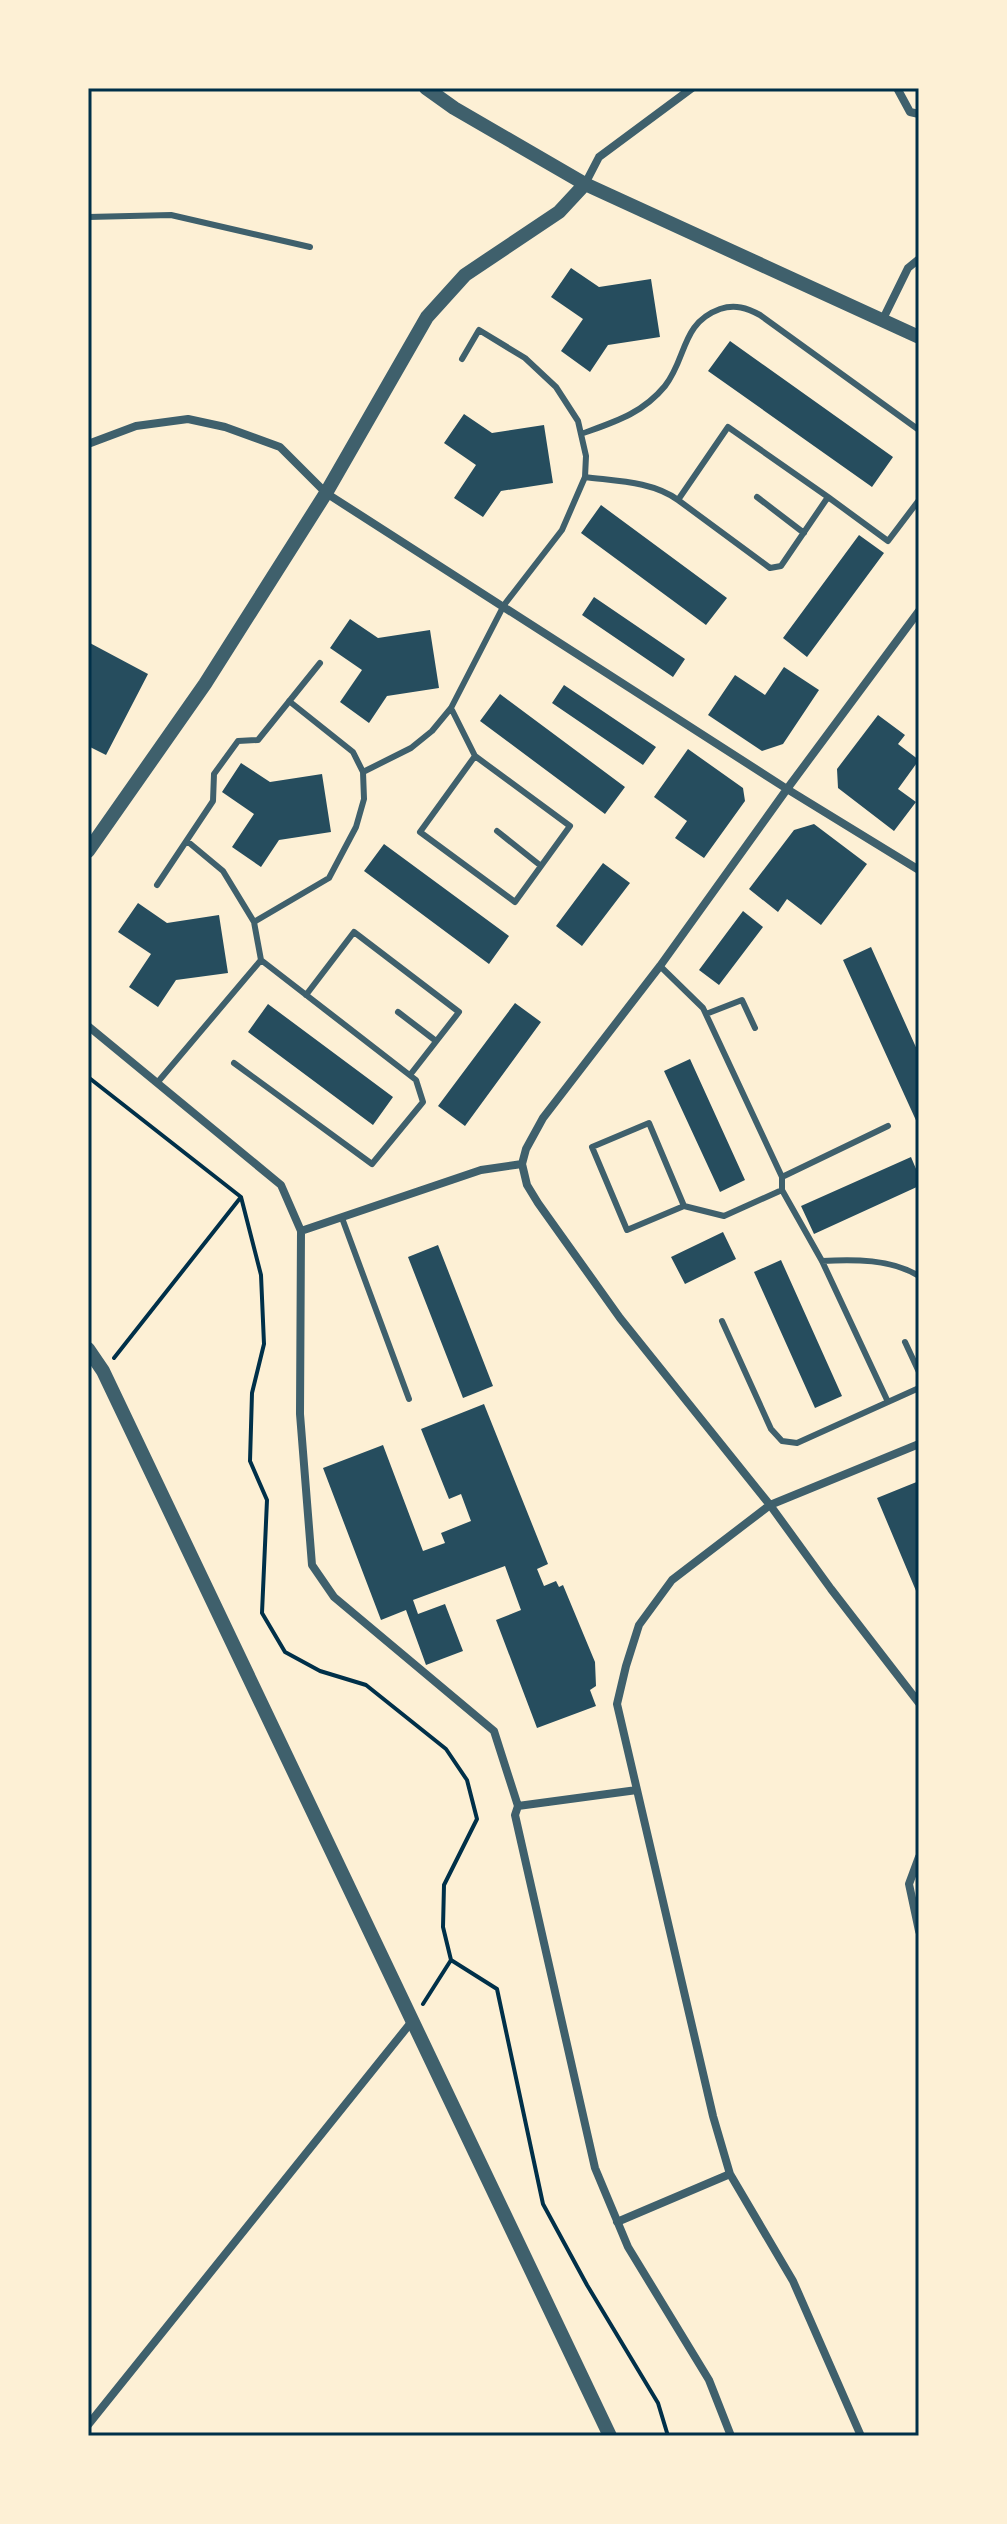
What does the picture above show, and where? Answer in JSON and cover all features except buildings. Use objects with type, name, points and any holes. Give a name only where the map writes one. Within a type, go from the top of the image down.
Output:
[{"type":"street","points":[[426,88],[454,108],[585,184],[919,337]]},
{"type":"street","points":[[88,851],[205,684],[326,493],[427,317],[465,275],[559,212],[585,184],[599,157],[692,88]]},
{"type":"street","points":[[897,88],[910,112],[919,114]]},
{"type":"street","points":[[881,321],[908,268],[919,259]]},
{"type":"street","points":[[88,444],[136,426],[188,419],[225,427],[280,447],[326,493],[787,789],[919,870]]},
{"type":"street","points":[[919,611],[660,966],[543,1118],[526,1149],[522,1164],[527,1185],[538,1203],[611,1307],[770,1505],[919,1703]]},
{"type":"street","points":[[88,1026],[281,1185],[301,1231],[300,1414],[312,1565],[334,1597],[494,1731],[518,1806],[515,1815],[595,2168],[628,2247],[709,2380],[731,2436]]},
{"type":"street","points":[[301,1231],[481,1170],[522,1164]]},
{"type":"street","points":[[88,1349],[103,1371],[610,2436]]},
{"type":"street","points":[[861,2436],[793,2281],[730,2174],[713,2116],[617,1704],[639,1625],[672,1580],[770,1505],[919,1444]]},
{"type":"street","points":[[518,1806],[637,1790]]},
{"type":"street","points":[[919,1857],[909,1884],[919,1931]]},
{"type":"street","points":[[88,2425],[413,2020]]},
{"type":"street","points":[[617,2222],[730,2174]]},
{"type":"lane","points":[[88,217],[171,215],[310,247]]},
{"type":"lane","points":[[581,434],[634,415],[665,385],[690,333],[704,315],[726,307],[745,307],[760,315],[919,430]]},
{"type":"lane","points":[[363,772],[411,748],[432,731],[451,708],[504,605],[562,530],[585,477],[586,456],[578,421],[556,387],[525,358],[479,330],[462,359]]},
{"type":"lane","points":[[678,500],[728,427],[888,541],[919,500]]},
{"type":"lane","points":[[585,477],[639,484],[678,500],[770,568],[781,566],[828,497]]},
{"type":"lane","points":[[757,497],[804,533]]},
{"type":"lane","points":[[157,885],[213,801],[214,774],[238,741],[258,740],[320,663]]},
{"type":"lane","points":[[254,922],[329,878],[356,827],[364,799],[363,772],[353,752],[289,701]]},
{"type":"lane","points":[[451,708],[475,756],[570,826],[515,902],[420,832],[475,756]]},
{"type":"lane","points":[[497,831],[541,866]]},
{"type":"lane","points":[[187,841],[223,871],[254,922],[261,960],[416,1080],[423,1102],[372,1164],[234,1063]]},
{"type":"lane","points":[[306,995],[354,932],[459,1012],[410,1075]]},
{"type":"lane","points":[[157,1083],[261,960]]},
{"type":"lane","points":[[660,966],[703,1008],[782,1177],[782,1190],[822,1261],[888,1402]]},
{"type":"lane","points":[[706,1014],[742,1000],[755,1028]]},
{"type":"lane","points":[[398,1012],[436,1041]]},
{"type":"lane","points":[[684,1206],[649,1123],[592,1147],[627,1230],[684,1206],[724,1216],[782,1190]]},
{"type":"lane","points":[[782,1177],[888,1126]]},
{"type":"lane","points":[[342,1218],[409,1399]]},
{"type":"lane","points":[[822,1261],[851,1259],[906,1268],[919,1276]]},
{"type":"lane","points":[[722,1321],[771,1429],[782,1441],[797,1443],[919,1388]]},
{"type":"lane","points":[[905,1342],[919,1372]]},
{"type":"path","points":[[88,1077],[241,1197],[261,1275],[264,1344],[252,1393],[250,1461],[267,1500],[262,1613],[285,1652],[320,1671],[366,1685],[446,1749],[467,1780],[477,1819],[444,1885],[443,1927],[451,1960],[497,1989],[543,2204],[587,2285],[658,2403],[668,2436]]},
{"type":"path","points":[[103,1371],[241,1197]]},
{"type":"path","points":[[413,2020],[451,1960]]}]
